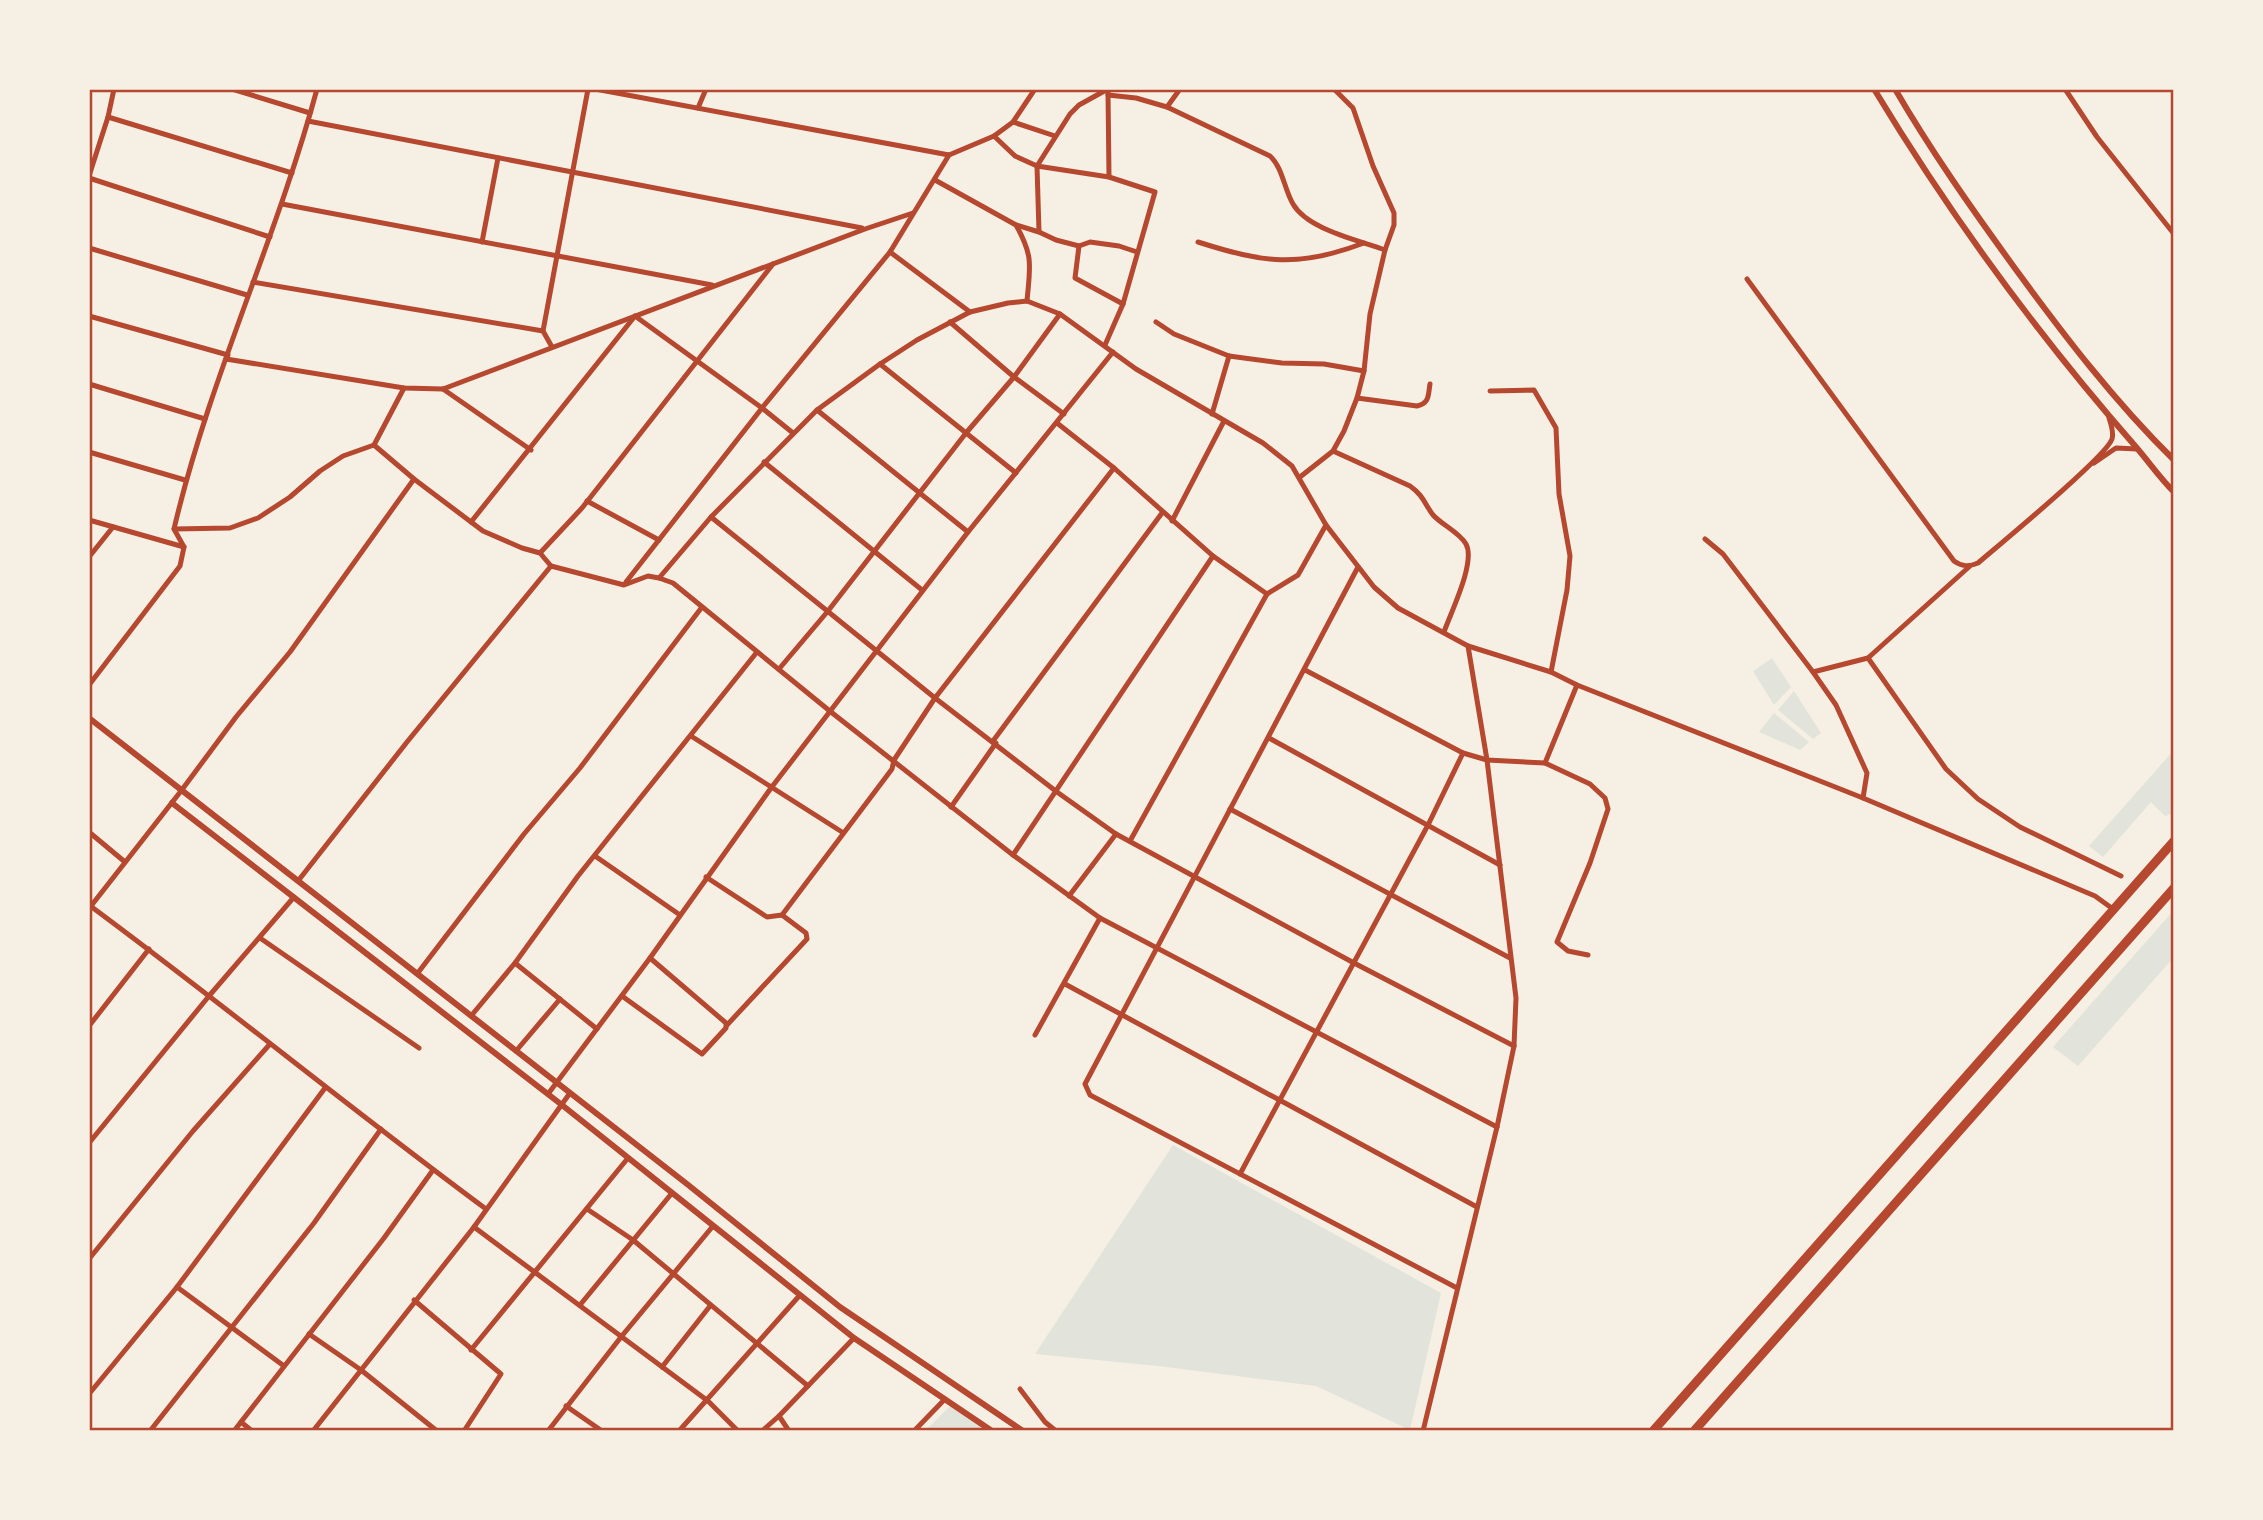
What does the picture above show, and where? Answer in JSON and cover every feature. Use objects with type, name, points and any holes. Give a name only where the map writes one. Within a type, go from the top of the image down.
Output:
[{"type":"highway","points":[[1653,1431],[2174,841]]},
{"type":"highway","points":[[1694,1431],[2174,888]]},
{"type":"street","points":[[114,89],[89,177],[270,237]]},
{"type":"street","points":[[232,89],[310,113]]},
{"type":"street","points":[[89,685],[180,566],[184,547],[174,529],[185,480],[247,295],[282,204],[317,89]]},
{"type":"street","points":[[552,347],[543,331],[588,89]]},
{"type":"street","points":[[595,89],[949,155],[994,135],[1013,122],[1035,89]]},
{"type":"street","points":[[698,108],[706,89]]},
{"type":"street","points":[[1167,107],[1180,89]]},
{"type":"street","points":[[1300,477],[1333,451],[1357,398],[1364,370],[1370,314],[1385,250],[1393,232],[1394,213],[1373,166],[1353,108],[1334,89]]},
{"type":"street","points":[[1874,89],[1947,205],[1990,267],[2109,418],[2174,489]]},
{"type":"street","points":[[1895,89],[1983,224],[2058,326],[2174,460]]},
{"type":"street","points":[[2066,89],[2097,137],[2174,234]]},
{"type":"street","points":[[1108,91],[1109,177]]},
{"type":"street","points":[[1039,232],[1037,166],[1055,136],[1079,105],[1108,91],[1167,107],[1270,156],[1280,171],[1295,208],[1312,223],[1385,250]]},
{"type":"street","points":[[108,117],[292,173]]},
{"type":"street","points":[[308,121],[865,229]]},
{"type":"street","points":[[1013,122],[1055,136]]},
{"type":"street","points":[[994,135],[1015,156],[1037,166],[1109,177],[1154,192],[1123,304],[1105,345]]},
{"type":"street","points":[[624,585],[762,408],[890,253],[949,155]]},
{"type":"street","points":[[482,242],[498,158]]},
{"type":"street","points":[[935,180],[1016,225],[1056,240],[1079,246],[1090,242],[1119,246],[1137,253]]},
{"type":"street","points":[[282,204],[715,286]]},
{"type":"street","points":[[89,316],[227,357],[404,388],[443,389],[913,213]]},
{"type":"street","points":[[1016,225],[1028,246],[1030,261],[1027,301]]},
{"type":"street","points":[[1198,242],[1235,254],[1286,261],[1335,254],[1365,243]]},
{"type":"street","points":[[1079,246],[1075,278],[1123,304]]},
{"type":"street","points":[[89,247],[247,295]]},
{"type":"street","points":[[890,253],[970,312]]},
{"type":"street","points":[[540,553],[587,500],[773,264]]},
{"type":"street","points":[[1747,279],[1954,561],[1961,566],[1978,564],[2083,471],[2110,443],[2113,435],[2109,418]]},
{"type":"street","points":[[253,282],[543,331]]},
{"type":"street","points":[[659,578],[711,517],[817,410],[880,363],[970,312],[1027,301],[1060,314],[1136,369],[1263,443],[1292,466],[1326,525],[1374,587],[1398,608],[1468,646],[1550,672],[1863,799],[2095,896],[2113,909]]},
{"type":"street","points":[[779,669],[1014,377],[1060,314]]},
{"type":"street","points":[[635,316],[793,433]]},
{"type":"street","points":[[471,522],[635,316]]},
{"type":"street","points":[[1156,322],[1174,334],[1229,356],[1364,370]]},
{"type":"street","points":[[950,323],[1014,377],[1064,414]]},
{"type":"street","points":[[548,1094],[650,958],[771,788],[922,590],[1113,352]]},
{"type":"street","points":[[1212,414],[1229,356]]},
{"type":"street","points":[[880,363],[1016,473]]},
{"type":"street","points":[[89,384],[205,419]]},
{"type":"street","points":[[1357,398],[1418,406],[1428,400],[1430,384]]},
{"type":"street","points":[[174,529],[230,528],[258,518],[343,456],[374,445],[404,388]]},
{"type":"street","points":[[443,389],[531,450]]},
{"type":"street","points":[[1490,391],[1534,390],[1556,428],[1559,494],[1570,556],[1567,590],[1550,672]]},
{"type":"street","points":[[817,410],[968,532]]},
{"type":"street","points":[[1172,520],[1224,421]]},
{"type":"street","points":[[1057,422],[1114,468],[1213,556],[1267,594]]},
{"type":"street","points":[[374,445],[483,531],[540,553],[551,566],[624,585],[648,576],[673,583],[951,807],[1100,918],[1497,1128]]},
{"type":"street","points":[[2083,471],[2116,448],[2137,449]]},
{"type":"street","points":[[1333,451],[1410,486],[1421,494],[1431,513],[1466,544],[1467,569],[1444,632]]},
{"type":"street","points":[[89,452],[185,480]]},
{"type":"street","points":[[764,462],[922,590]]},
{"type":"street","points":[[782,915],[892,769],[894,760],[935,698],[1114,468]]},
{"type":"street","points":[[414,479],[290,652],[90,905],[485,1209]]},
{"type":"street","points":[[587,500],[659,540]]},
{"type":"street","points":[[951,807],[994,742],[1162,513]]},
{"type":"street","points":[[711,517],[935,698],[1116,834],[1354,963],[1514,1045]]},
{"type":"street","points":[[89,520],[184,547]]},
{"type":"street","points":[[1130,841],[1267,594],[1298,575],[1326,525]]},
{"type":"street","points":[[89,557],[113,527]]},
{"type":"street","points":[[1705,539],[1723,554],[1836,705],[1867,774],[1863,799]]},
{"type":"street","points":[[1013,855],[1213,556]]},
{"type":"street","points":[[298,881],[551,566]]},
{"type":"street","points":[[1813,672],[1868,658],[1970,566]]},
{"type":"street","points":[[1358,567],[1085,1084],[1090,1095],[1457,1288]]},
{"type":"street","points":[[417,974],[524,834],[580,768],[702,607]]},
{"type":"street","points":[[1423,1431],[1497,1128],[1514,1045],[1516,998],[1487,760],[1468,646]]},
{"type":"street","points":[[471,1016],[757,652]]},
{"type":"street","points":[[1868,658],[1946,769],[1978,799],[2020,827],[2122,876]]},
{"type":"street","points":[[1304,670],[1463,753],[1487,760],[1545,763],[1590,784],[1605,798],[1608,809],[1590,863],[1557,942],[1568,951],[1588,955]]},
{"type":"street","points":[[1545,763],[1577,685]]},
{"type":"street","points":[[89,718],[557,1082],[840,1307],[1023,1431]]},
{"type":"street","points":[[691,736],[842,832]]},
{"type":"street","points":[[1269,738],[1500,865]]},
{"type":"street","points":[[1240,1174],[1428,825],[1463,753]]},
{"type":"street","points":[[172,803],[548,1094],[854,1338],[992,1431]]},
{"type":"street","points":[[1230,809],[1510,957]]},
{"type":"street","points":[[89,832],[125,862]]},
{"type":"street","points":[[1069,896],[1116,834]]},
{"type":"street","points":[[595,856],[680,915]]},
{"type":"street","points":[[622,996],[702,1054],[807,939],[806,933],[782,915],[766,917],[706,877]]},
{"type":"street","points":[[89,1143],[294,897]]},
{"type":"street","points":[[1035,1035],[1100,918]]},
{"type":"street","points":[[261,938],[419,1048]]},
{"type":"street","points":[[89,1026],[149,949]]},
{"type":"street","points":[[650,958],[727,1026]]},
{"type":"street","points":[[515,963],[597,1029]]},
{"type":"street","points":[[1065,984],[1477,1207]]},
{"type":"street","points":[[516,1051],[560,999]]},
{"type":"street","points":[[89,1259],[193,1131],[270,1044]]},
{"type":"street","points":[[89,1394],[177,1287],[325,1088]]},
{"type":"street","points":[[313,1431],[474,1227],[570,1093]]},
{"type":"street","points":[[150,1431],[314,1223],[382,1129]]},
{"type":"street","points":[[471,1350],[628,1158]]},
{"type":"street","points":[[234,1431],[384,1238],[433,1170]]},
{"type":"street","points":[[580,1305],[672,1193]]},
{"type":"street","points":[[587,1209],[675,1273],[710,1306],[808,1386]]},
{"type":"street","points":[[548,1431],[713,1226]]},
{"type":"street","points":[[474,1227],[708,1401],[738,1431]]},
{"type":"street","points":[[177,1287],[284,1366]]},
{"type":"street","points":[[679,1431],[800,1296]]},
{"type":"street","points":[[414,1300],[502,1374],[464,1431]]},
{"type":"street","points":[[662,1367],[710,1306]]},
{"type":"street","points":[[309,1334],[361,1370],[437,1431]]},
{"type":"street","points":[[762,1431],[854,1338]]},
{"type":"street","points":[[912,1377],[921,1363]]},
{"type":"street","points":[[1020,1389],[1045,1422],[1056,1431]]},
{"type":"street","points":[[914,1431],[945,1399]]},
{"type":"street","points":[[566,1406],[602,1431]]},
{"type":"street","points":[[779,1416],[789,1431]]},
{"type":"street","points":[[241,1422],[252,1431]]},
{"type":"shaded area","points":[[1772,658],[1791,687],[1774,705],[1753,671]]},
{"type":"shaded area","points":[[1794,691],[1821,733],[1813,739],[1778,710]]},
{"type":"shaded area","points":[[1774,713],[1809,742],[1800,750],[1759,732]]},
{"type":"shaded area","points":[[2174,750],[2174,813],[2165,816],[2151,802],[2103,857],[2089,846]]},
{"type":"shaded area","points":[[2174,910],[2174,957],[2078,1066],[2053,1047]]},
{"type":"shaded area","points":[[1173,1145],[1441,1293],[1410,1430],[1316,1386],[1035,1354]]},
{"type":"shaded area","points":[[952,1404],[993,1431],[925,1431]]}]
